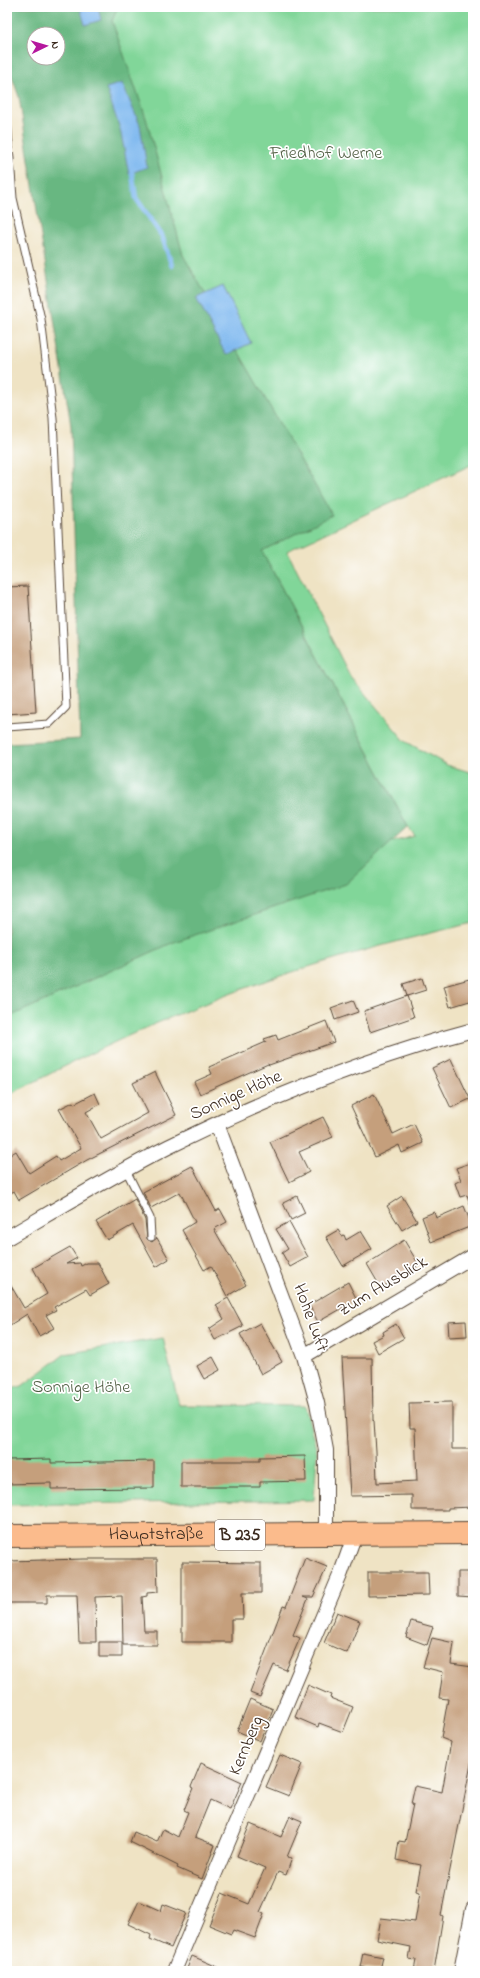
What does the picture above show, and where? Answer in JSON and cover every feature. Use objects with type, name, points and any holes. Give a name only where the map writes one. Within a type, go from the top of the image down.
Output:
[{"type":"main road","name":"Hauptstraße","points":[[7,1536],[473,1533]]},
{"type":"street","name":"Sonnige Höhe","points":[[7,1238],[126,1170],[217,1124],[276,1098],[373,1061],[473,1030]]},
{"type":"street","name":"Hohe Luft","points":[[217,1124],[304,1356],[316,1402],[326,1450],[326,1534]]},
{"type":"street","name":"Zum Ausblick","points":[[304,1356],[469,1261]]},
{"type":"street","name":"Kernberg","points":[[174,1971],[341,1573],[355,1534]]},
{"type":"street","points":[[461,1971],[473,1909]]},
{"type":"lane","points":[[7,119],[13,198],[41,320],[53,418],[66,706],[49,724],[7,727]]},
{"type":"lane","points":[[126,1170],[150,1218],[150,1237]]},
{"type":"green space","points":[[7,7],[118,7],[112,21],[146,118],[183,255],[332,515],[262,551],[408,827],[346,884],[174,942],[7,1018],[7,743],[80,739],[71,426],[19,97],[7,62]]},
{"type":"green space","name":"Friedhof Werne","points":[[54,7],[473,7],[473,464],[287,551],[350,676],[405,741],[447,765],[473,773],[473,923],[337,958],[237,991],[129,1036],[7,1096],[7,987],[377,846],[415,836],[408,827],[262,551],[66,38],[66,26],[61,26]]},
{"type":"green space","points":[[163,1338],[179,1405],[305,1406],[317,1452],[314,1500],[7,1505],[7,1390],[22,1386],[65,1354]]},
{"type":"water","points":[[80,7],[98,7],[101,20],[85,25]]},
{"type":"water","points":[[122,83],[140,125],[147,167],[129,174],[120,129],[106,88]]},
{"type":"water","points":[[223,286],[251,343],[226,355],[196,298]]},
{"type":"building","points":[[28,586],[36,712],[7,714],[7,587]]},
{"type":"building","points":[[422,978],[426,990],[407,996],[403,984]]},
{"type":"building","points":[[473,978],[473,1000],[450,1007],[444,986]]},
{"type":"building","points":[[407,996],[414,1017],[370,1032],[364,1011]]},
{"type":"building","points":[[353,1000],[358,1012],[335,1020],[331,1008]]},
{"type":"building","points":[[326,1021],[334,1042],[269,1065],[268,1064],[200,1094],[194,1082],[212,1074],[209,1067],[266,1042],[264,1039],[276,1035],[278,1040]]},
{"type":"building","points":[[451,1059],[470,1099],[451,1108],[432,1068]]},
{"type":"building","points":[[155,1072],[176,1115],[87,1160],[19,1200],[14,1191],[7,1195],[7,1157],[16,1151],[29,1173],[56,1156],[59,1161],[81,1148],[59,1109],[73,1102],[74,1104],[95,1093],[100,1104],[86,1112],[101,1139],[148,1113],[133,1083]]},
{"type":"building","points":[[374,1094],[393,1134],[414,1124],[423,1143],[402,1153],[399,1145],[375,1157],[351,1106]]},
{"type":"building","points":[[323,1117],[333,1137],[299,1152],[309,1172],[289,1182],[270,1142]]},
{"type":"building","points":[[473,1162],[472,1209],[467,1195],[460,1197],[455,1183],[461,1180],[456,1168]]},
{"type":"building","points":[[192,1166],[216,1211],[220,1209],[227,1222],[214,1229],[246,1285],[227,1296],[211,1266],[204,1270],[182,1230],[195,1222],[180,1192],[151,1208],[143,1192]]},
{"type":"building","points":[[297,1196],[305,1213],[291,1220],[283,1203]]},
{"type":"building","points":[[402,1196],[417,1221],[402,1230],[387,1206]]},
{"type":"building","points":[[135,1199],[145,1220],[147,1239],[152,1242],[157,1238],[169,1259],[156,1267],[133,1225],[107,1240],[96,1222]]},
{"type":"building","points":[[464,1206],[472,1226],[431,1242],[422,1217],[434,1212],[436,1218]]},
{"type":"building","points":[[289,1222],[308,1257],[290,1267],[282,1253],[288,1249],[276,1229]]},
{"type":"building","points":[[338,1230],[342,1236],[344,1235],[346,1240],[361,1231],[372,1249],[343,1266],[326,1237]]},
{"type":"building","points":[[404,1240],[419,1265],[381,1288],[367,1264]]},
{"type":"building","points":[[70,1247],[77,1258],[66,1264],[80,1263],[81,1266],[87,1263],[98,1263],[109,1284],[90,1295],[86,1289],[54,1307],[56,1310],[46,1315],[54,1328],[39,1336],[27,1314],[7,1327],[7,1279],[24,1308],[47,1294],[33,1268]]},
{"type":"building","points":[[348,1282],[357,1300],[318,1322],[309,1305]]},
{"type":"building","points":[[228,1298],[243,1326],[215,1340],[209,1329],[224,1319],[216,1305]]},
{"type":"building","points":[[466,1321],[467,1336],[449,1337],[448,1322]]},
{"type":"building","points":[[260,1323],[282,1362],[261,1374],[240,1334]]},
{"type":"building","points":[[396,1324],[404,1338],[378,1353],[372,1341],[384,1335],[383,1332]]},
{"type":"building","points":[[213,1357],[220,1370],[204,1379],[197,1366]]},
{"type":"building","points":[[342,1358],[372,1358],[373,1420],[377,1483],[417,1481],[415,1428],[410,1428],[409,1403],[452,1402],[452,1449],[473,1449],[473,1507],[448,1508],[448,1510],[412,1510],[412,1495],[350,1496]]},
{"type":"building","points":[[305,1456],[306,1481],[260,1482],[260,1487],[181,1487],[181,1461],[260,1461],[260,1457]]},
{"type":"building","points":[[51,1459],[51,1463],[154,1461],[154,1488],[51,1489],[51,1483],[7,1484],[7,1460]]},
{"type":"building","points":[[305,1558],[327,1567],[313,1597],[303,1597],[308,1599],[293,1635],[300,1638],[286,1670],[274,1665],[260,1697],[250,1693],[283,1606],[286,1607]]},
{"type":"building","points":[[157,1559],[158,1592],[147,1593],[147,1596],[142,1597],[144,1631],[157,1631],[157,1645],[123,1645],[122,1596],[95,1597],[96,1642],[79,1642],[77,1595],[47,1595],[47,1603],[7,1603],[7,1561]]},
{"type":"building","points":[[182,1562],[261,1563],[261,1593],[242,1593],[243,1619],[231,1619],[231,1642],[182,1642]]},
{"type":"building","points":[[368,1572],[428,1572],[429,1595],[368,1596]]},
{"type":"building","points":[[458,1572],[473,1572],[473,1597],[458,1596]]},
{"type":"building","points":[[337,1612],[360,1621],[347,1653],[324,1643]]},
{"type":"building","points":[[411,1621],[433,1627],[427,1645],[406,1637]]},
{"type":"building","points":[[432,1638],[454,1643],[451,1664],[473,1667],[473,1754],[441,1915],[443,1916],[434,1971],[414,1971],[416,1960],[409,1959],[411,1947],[377,1940],[381,1918],[415,1922],[420,1892],[416,1891],[421,1865],[396,1860],[399,1841],[405,1842],[415,1786],[442,1792],[451,1742],[441,1738],[448,1699],[439,1698],[443,1672],[423,1667]]},
{"type":"building","points":[[99,1642],[122,1642],[122,1657],[99,1657]]},
{"type":"building","points":[[308,1685],[331,1695],[330,1698],[353,1707],[343,1732],[319,1723],[318,1727],[295,1717]]},
{"type":"building","points":[[250,1699],[273,1709],[260,1741],[237,1731]]},
{"type":"building","points":[[280,1755],[302,1764],[289,1796],[266,1787]]},
{"type":"building","points":[[201,1763],[242,1782],[230,1809],[210,1800],[195,1837],[215,1845],[202,1879],[177,1868],[178,1866],[130,1842],[134,1832],[157,1842],[163,1829],[178,1837],[188,1812],[184,1810],[193,1788],[191,1787]]},
{"type":"building","points":[[290,1816],[302,1821],[287,1857],[292,1858],[286,1875],[278,1872],[260,1912],[264,1914],[255,1938],[233,1930],[231,1934],[209,1925],[222,1893],[249,1904],[265,1868],[237,1856],[250,1824],[281,1837]]},
{"type":"building","points":[[139,1901],[161,1911],[163,1904],[186,1913],[171,1948],[150,1939],[151,1935],[128,1924]]},
{"type":"building","points":[[363,1953],[383,1957],[380,1970],[360,1967]]},
{"type":"building","points":[[192,1956],[227,1971],[186,1971]]},
{"type":"waterway","points":[[132,173],[136,198],[162,236],[172,266]]}]
